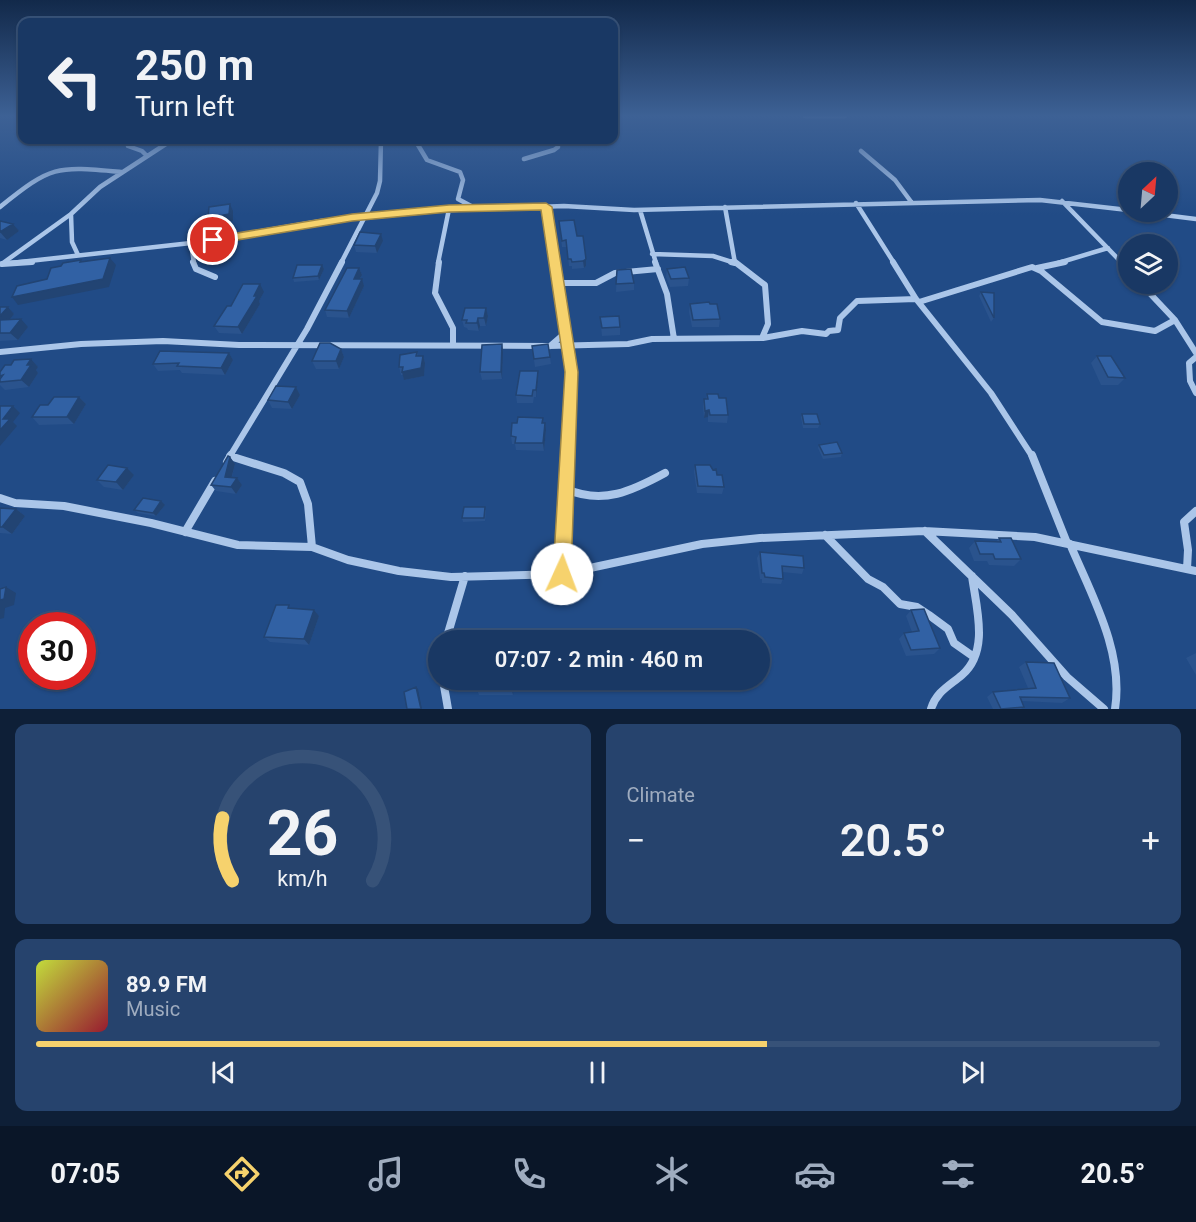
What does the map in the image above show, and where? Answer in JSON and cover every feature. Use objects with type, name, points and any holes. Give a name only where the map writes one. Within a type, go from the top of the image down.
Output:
[{"type":"street","points":[[137,149],[147,156]]},
{"type":"street","points":[[1,265],[71,214],[100,187],[158,149]]},
{"type":"street","points":[[225,465],[298,344],[377,193],[380,180],[379,149]]},
{"type":"street","points":[[419,149],[423,158],[429,162],[441,168],[460,172],[463,180],[458,200],[474,208]]},
{"type":"street","points":[[525,159],[542,156],[555,149]]},
{"type":"street","points":[[861,151],[895,180],[912,203]]},
{"type":"street","points":[[0,207],[35,179],[53,171],[74,168],[122,172]]},
{"type":"street","points":[[1062,201],[1118,259]]},
{"type":"street","points":[[1,265],[132,248],[191,243],[365,216],[449,209],[546,207],[640,210],[856,203],[1062,201],[1118,209]]},
{"type":"street","points":[[856,203],[917,301],[991,393],[1030,451],[1100,616],[1116,663],[1118,690],[1115,709]]},
{"type":"street","points":[[546,207],[572,372],[562,574]]},
{"type":"street","points":[[725,207],[735,263]]},
{"type":"street","points":[[449,209],[442,237],[441,259],[436,272],[439,281],[435,292],[453,328],[453,345]]},
{"type":"street","points":[[640,210],[652,254],[667,294],[674,339]]},
{"type":"street","points":[[71,214],[72,242],[78,255]]},
{"type":"street","points":[[1178,217],[1196,219]]},
{"type":"street","points":[[191,243],[192,258],[196,269],[215,277]]},
{"type":"street","points":[[0,352],[144,341],[239,345],[549,346],[628,344],[652,339],[762,338],[795,332],[826,334],[837,330],[840,318],[857,301],[917,301],[1021,269],[1069,261],[1108,248]]},
{"type":"street","points":[[652,254],[713,256],[735,263],[765,285],[768,324],[762,338]]},
{"type":"street","points":[[1035,268],[1106,324],[1126,325],[1155,331],[1175,320]]},
{"type":"street","points":[[559,283],[596,283],[615,273],[658,269]]},
{"type":"street","points":[[1150,294],[1175,320],[1196,355],[1189,363],[1188,371],[1196,393]]},
{"type":"street","points":[[549,346],[565,333]]},
{"type":"street","points":[[230,456],[243,462],[267,467],[300,482],[308,510],[312,547]]},
{"type":"street","points":[[566,489],[591,498],[647,483],[665,473]]},
{"type":"street","points":[[185,532],[219,475]]},
{"type":"street","points":[[0,498],[15,503],[64,506],[238,545],[312,547],[348,560],[399,571],[465,576],[562,574],[702,544],[799,534],[924,531],[1035,537],[1196,571]]},
{"type":"street","points":[[1187,569],[1188,550],[1184,522],[1196,511]]},
{"type":"street","points":[[924,531],[1030,634],[1067,676],[1104,709]]},
{"type":"street","points":[[825,535],[868,579],[883,587],[900,604],[917,608],[929,615],[948,629],[959,648],[974,657]]},
{"type":"street","points":[[449,630],[465,576]]},
{"type":"street","points":[[932,709],[942,688],[961,676],[974,657],[979,637],[972,576]]},
{"type":"street","points":[[445,690],[448,709]]},
{"type":"building","points":[[230,204],[229,214],[208,218],[209,207]]},
{"type":"building","points":[[574,220],[577,236],[583,236],[586,259],[572,262],[568,259],[566,240],[562,241],[559,221]]},
{"type":"building","points":[[0,221],[13,224],[0,232]]},
{"type":"building","points":[[360,232],[381,234],[375,246],[354,245]]},
{"type":"building","points":[[110,258],[103,279],[12,297],[17,286],[47,279],[51,268],[61,266],[63,263]]},
{"type":"building","points":[[297,265],[322,265],[318,276],[293,278]]},
{"type":"building","points":[[685,267],[689,278],[671,279],[667,269]]},
{"type":"building","points":[[347,268],[359,268],[354,279],[362,279],[347,311],[325,310]]},
{"type":"building","points":[[631,269],[634,283],[616,284],[617,270]]},
{"type":"building","points":[[243,284],[260,284],[254,296],[257,296],[238,327],[214,326],[227,306],[231,306]]},
{"type":"building","points":[[981,292],[994,293],[994,318]]},
{"type":"building","points":[[709,302],[717,304],[720,319],[693,320],[690,304]]},
{"type":"building","points":[[0,307],[8,307],[0,316]]},
{"type":"building","points":[[465,308],[486,308],[484,318],[478,318],[477,323],[466,323],[467,320],[462,320]]},
{"type":"building","points":[[619,316],[620,327],[602,328],[600,317]]},
{"type":"building","points":[[21,319],[10,333],[0,333],[0,320]]},
{"type":"building","points":[[320,343],[330,343],[341,349],[336,361],[312,361]]},
{"type":"building","points":[[502,344],[501,372],[480,372],[482,345]]},
{"type":"building","points":[[548,344],[550,357],[534,359],[532,346]]},
{"type":"building","points":[[160,351],[229,353],[221,368],[177,366],[179,363],[153,364]]},
{"type":"building","points":[[417,352],[416,356],[423,356],[421,368],[402,372],[403,367],[399,367],[400,355]]},
{"type":"building","points":[[1097,356],[1111,356],[1125,378],[1108,377]]},
{"type":"building","points":[[31,359],[27,365],[31,365],[21,380],[0,382],[3,375],[0,376],[0,372],[5,365],[11,365],[14,360]]},
{"type":"building","points":[[520,371],[538,371],[536,390],[533,390],[532,396],[516,395]]},
{"type":"building","points":[[276,386],[296,387],[288,402],[268,400]]},
{"type":"building","points":[[707,394],[718,394],[719,398],[726,398],[728,415],[710,415],[709,410],[705,411],[704,399],[708,399]]},
{"type":"building","points":[[54,397],[79,397],[67,417],[32,417],[40,405],[48,405]]},
{"type":"building","points":[[0,406],[13,406],[3,419],[10,419],[0,430]]},
{"type":"building","points":[[802,414],[817,414],[820,424],[804,424]]},
{"type":"building","points":[[518,417],[543,418],[542,423],[545,423],[543,443],[515,443],[516,437],[511,436],[512,423],[517,423]]},
{"type":"building","points":[[837,442],[842,453],[824,455],[819,445]]},
{"type":"building","points":[[228,456],[230,457],[225,477],[237,478],[231,487],[211,485]]},
{"type":"building","points":[[108,465],[127,468],[116,482],[97,480]]},
{"type":"building","points":[[695,465],[710,465],[713,470],[716,469],[717,475],[722,475],[724,487],[698,486]]},
{"type":"building","points":[[143,498],[161,501],[153,513],[134,510]]},
{"type":"building","points":[[464,507],[485,507],[484,518],[462,518]]},
{"type":"building","points":[[0,508],[16,509],[2,527],[0,527]]},
{"type":"building","points":[[999,538],[1011,538],[1021,559],[995,559],[993,554],[980,554],[975,541],[1001,542]]},
{"type":"building","points":[[760,552],[803,556],[804,568],[782,566],[783,579],[765,577],[762,573]]},
{"type":"building","points":[[6,587],[4,599],[0,600],[0,589]]},
{"type":"building","points":[[276,605],[314,610],[304,639],[264,637]]},
{"type":"building","points":[[924,609],[940,648],[911,650],[904,633],[919,631],[911,610]]},
{"type":"building","points":[[1026,662],[1054,663],[1070,698],[1020,697],[1024,707],[1001,709],[993,692],[1036,688]]},
{"type":"building","points":[[416,687],[421,709],[407,709],[404,692]]},
{"type":"route","points":[[213,240],[352,217],[449,209],[546,207],[572,372],[562,574]]}]
